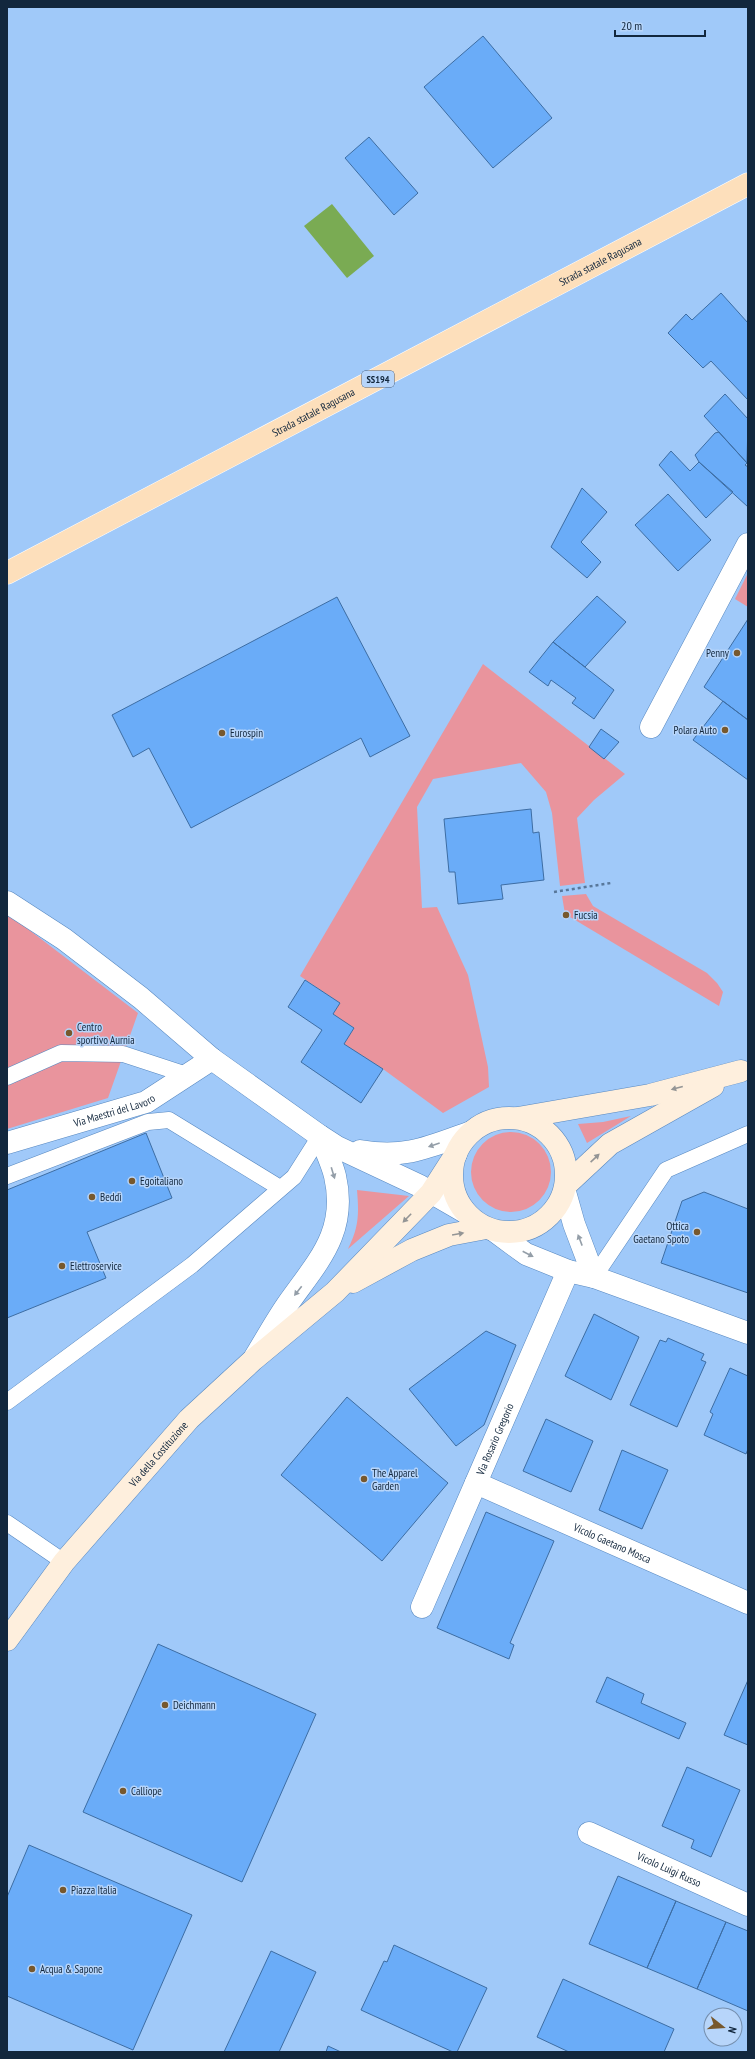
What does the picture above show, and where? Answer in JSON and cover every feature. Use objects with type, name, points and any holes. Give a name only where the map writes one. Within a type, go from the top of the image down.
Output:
[{"type":"main road","name":"Strada statale Ragusana","points":[[7,573],[748,184]]},
{"type":"main road","points":[[335,1292],[431,1193],[471,1132],[484,1123],[500,1118],[517,1118],[650,1095],[745,1069]]},
{"type":"main road","points":[[335,1292],[412,1250],[449,1235],[491,1230],[514,1233],[530,1229],[541,1223],[557,1207],[566,1188],[610,1144],[745,1069]]},
{"type":"main road","points":[[517,1118],[532,1122],[545,1130],[556,1141],[563,1154],[567,1169],[566,1188]]},
{"type":"main road","points":[[456,1154],[452,1168],[452,1184],[457,1199],[465,1212],[491,1230]]},
{"type":"main road","name":"Via della Costituzione","points":[[7,1640],[64,1562],[189,1419],[253,1360],[335,1292]]},
{"type":"street","points":[[651,727],[748,544]]},
{"type":"street","points":[[7,902],[64,939],[141,998],[212,1059],[328,1142],[420,1186],[465,1212]]},
{"type":"street","name":"Via Maestri del Lavoro","points":[[7,1143],[146,1102],[212,1059]]},
{"type":"street","points":[[328,1142],[380,1155],[410,1153],[471,1132]]},
{"type":"street","points":[[253,1360],[287,1305],[316,1267],[328,1248],[334,1229],[338,1205],[335,1176],[328,1142]]},
{"type":"street","points":[[566,1188],[574,1224],[594,1277]]},
{"type":"street","points":[[491,1230],[526,1254],[568,1271],[594,1277],[748,1333]]},
{"type":"street","name":"Via Rosario Gregorio","points":[[422,1607],[568,1271]]},
{"type":"street","name":"Vicolo Gaetano Mosca","points":[[476,1483],[748,1603]]},
{"type":"street","name":"Vicolo Luigi Russo","points":[[590,1833],[748,1905]]},
{"type":"lane","points":[[7,1077],[61,1053],[123,1054],[187,1075]]},
{"type":"lane","points":[[7,1176],[148,1122],[169,1120],[280,1188]]},
{"type":"lane","points":[[594,1277],[666,1170],[748,1134]]},
{"type":"lane","points":[[7,1402],[192,1265],[294,1177],[328,1142]]},
{"type":"lane","points":[[7,1523],[64,1562]]},
{"type":"path","points":[[554,892],[611,884]]},
{"type":"shaded area","points":[[332,204],[374,256],[347,278],[304,226]]},
{"type":"shaded area","points":[[748,573],[748,607],[735,599]]},
{"type":"shaded area","points":[[483,664],[625,774],[594,800],[577,818],[585,883],[560,886],[552,813],[546,792],[521,763],[433,779],[417,807],[422,908],[437,907],[468,975],[488,1067],[489,1087],[443,1113],[383,1069],[344,1044],[354,1028],[333,1014],[340,1003],[300,976]]},
{"type":"shaded area","points":[[586,894],[593,906],[707,973],[717,983],[723,992],[719,1006],[565,914],[562,896]]},
{"type":"shaded area","name":"Centro sportivo Aurnia","points":[[7,913],[138,1013],[108,1098],[7,1129]]},
{"type":"shaded area","points":[[631,1116],[587,1143],[578,1124],[603,1122]]},
{"type":"shaded area","points":[[511,1132],[526,1135],[539,1144],[548,1157],[551,1172],[548,1187],[539,1200],[526,1209],[511,1212],[496,1209],[483,1200],[474,1187],[471,1172],[474,1157],[483,1144],[496,1135]]},
{"type":"shaded area","points":[[357,1190],[409,1196],[348,1249],[356,1227],[358,1206]]},
{"type":"building","points":[[483,36],[552,118],[493,168],[424,87]]},
{"type":"building","points":[[369,137],[418,193],[394,215],[345,158]]},
{"type":"building","points":[[721,293],[748,323],[748,400],[711,361],[703,368],[668,333],[686,314],[692,320]]},
{"type":"building","points":[[725,394],[748,419],[747,463],[704,416]]},
{"type":"building","points":[[719,432],[747,463],[745,465],[748,467],[748,507],[699,462],[695,455],[715,433]]},
{"type":"building","points":[[671,451],[690,471],[699,462],[733,492],[706,518],[659,465]]},
{"type":"building","points":[[582,488],[607,512],[581,542],[601,562],[587,578],[551,547]]},
{"type":"building","points":[[668,494],[711,540],[678,571],[635,525]]},
{"type":"building","points":[[597,596],[626,622],[585,667],[553,642]]},
{"type":"building","points":[[337,597],[410,736],[370,757],[361,738],[191,828],[149,748],[133,757],[112,715]]},
{"type":"building","name":"Penny","points":[[748,619],[748,720],[704,687]]},
{"type":"building","points":[[553,642],[614,690],[594,719],[572,703],[576,698],[551,680],[548,686],[529,672]]},
{"type":"building","name":"Polara Auto","points":[[723,701],[748,720],[748,780],[693,740]]},
{"type":"building","points":[[601,729],[619,742],[604,759],[589,747]]},
{"type":"building","points":[[531,809],[533,833],[539,832],[544,880],[501,885],[503,899],[458,904],[455,872],[449,872],[444,819]]},
{"type":"building","points":[[305,980],[340,1003],[333,1014],[354,1028],[344,1044],[383,1069],[361,1103],[301,1062],[322,1030],[288,1007]]},
{"type":"building","points":[[146,1133],[172,1198],[87,1232],[106,1278],[7,1318],[7,1190]]},
{"type":"building","points":[[704,1192],[748,1209],[748,1293],[661,1263],[682,1201]]},
{"type":"building","points":[[594,1314],[639,1337],[611,1400],[565,1376]]},
{"type":"building","points":[[486,1331],[516,1345],[484,1425],[456,1446],[409,1389]]},
{"type":"building","points":[[668,1338],[704,1354],[701,1360],[706,1362],[677,1427],[630,1405],[660,1340],[666,1342]]},
{"type":"building","points":[[730,1368],[748,1376],[748,1449],[746,1454],[704,1435],[713,1414],[710,1412]]},
{"type":"building","name":"The Apparel Garden","points":[[347,1397],[448,1483],[382,1561],[281,1475]]},
{"type":"building","points":[[546,1419],[593,1441],[571,1492],[523,1471]]},
{"type":"building","points":[[622,1450],[668,1470],[642,1529],[599,1510]]},
{"type":"building","points":[[486,1512],[554,1541],[510,1643],[514,1645],[509,1659],[437,1628]]},
{"type":"building","points":[[158,1644],[316,1714],[242,1882],[83,1812]]},
{"type":"building","points":[[607,1677],[644,1694],[641,1703],[686,1723],[679,1739],[596,1702]]},
{"type":"building","points":[[748,1680],[748,1745],[724,1735]]},
{"type":"building","points":[[687,1767],[740,1790],[711,1857],[691,1848],[694,1840],[662,1826]]},
{"type":"building","points":[[29,1845],[192,1915],[133,2050],[7,1996],[7,1897]]},
{"type":"building","points":[[618,1876],[676,1901],[647,1968],[589,1944]]},
{"type":"building","points":[[676,1901],[726,1922],[697,1989],[647,1968]]},
{"type":"building","points":[[726,1922],[748,1931],[748,2011],[743,2009],[743,2007],[739,2007],[697,1989]]},
{"type":"building","points":[[394,1945],[487,1988],[457,2052],[453,2052],[361,2010],[384,1961],[387,1962]]},
{"type":"building","points":[[271,1951],[316,1972],[279,2052],[224,2052]]},
{"type":"building","points":[[563,1979],[674,2029],[664,2052],[569,2052],[537,2037]]},
{"type":"building","points":[[328,2046],[341,2052],[326,2052]]},
{"type":"place","name":"Penny","points":[[737,653]]},
{"type":"place","name":"Polara Auto","points":[[725,730]]},
{"type":"place","name":"Eurospin","points":[[222,733]]},
{"type":"place","name":"Fucsia","points":[[566,915]]},
{"type":"place","name":"Centro sportivo Aurnia","points":[[69,1033]]},
{"type":"place","name":"Egoitaliano","points":[[132,1181]]},
{"type":"place","name":"Beddì","points":[[92,1197]]},
{"type":"place","name":"Ottica Gaetano Spoto","points":[[697,1232]]},
{"type":"place","name":"Elettroservice","points":[[62,1266]]},
{"type":"place","name":"The Apparel Garden","points":[[364,1479]]},
{"type":"place","name":"Deichmann","points":[[165,1705]]},
{"type":"place","name":"Calliope","points":[[123,1791]]},
{"type":"place","name":"Piazza Italia","points":[[63,1890]]},
{"type":"place","name":"Acqua & Sapone","points":[[32,1969]]}]
